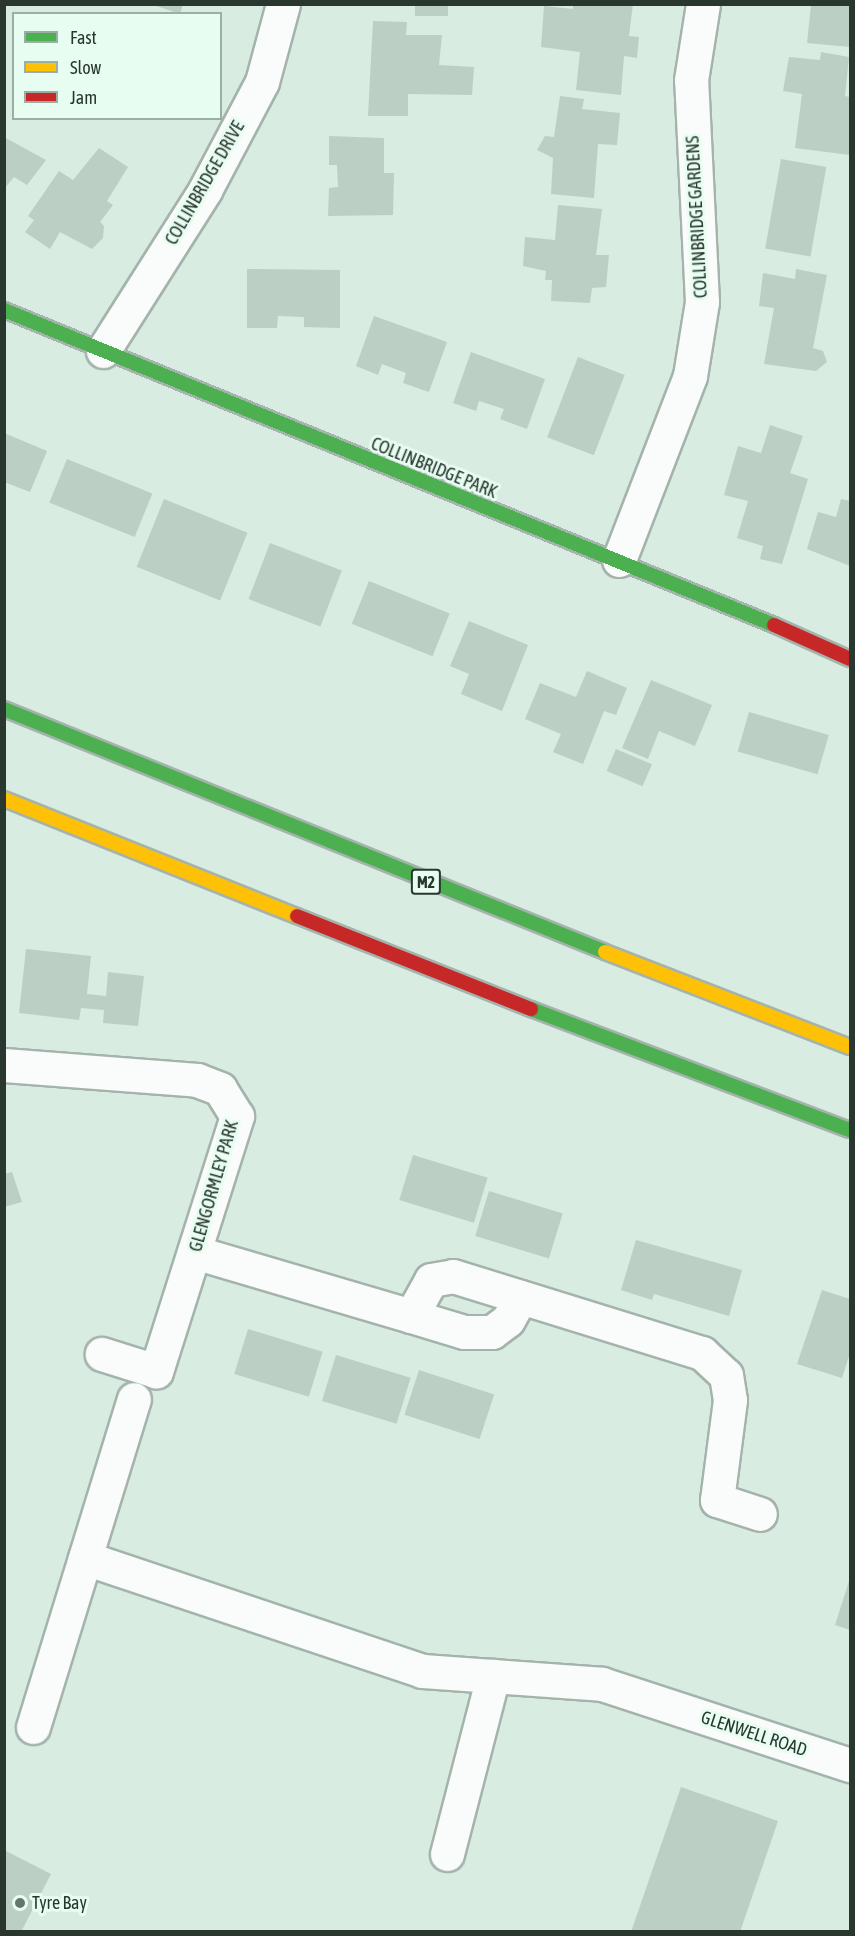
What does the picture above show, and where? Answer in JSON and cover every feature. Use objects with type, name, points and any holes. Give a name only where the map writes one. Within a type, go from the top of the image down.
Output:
[{"type":"main road","name":"COLLINBRIDGE PARK","points":[[4,310],[619,560],[850,659]]},
{"type":"main road","name":"M2","points":[[4,710],[651,972],[850,1047]]},
{"type":"main road","points":[[4,799],[533,1010],[850,1130]]},
{"type":"street","name":"COLLINBRIDGE DRIVE","points":[[103,351],[205,190],[262,82],[283,4]]},
{"type":"street","name":"COLLINBRIDGE GARDENS","points":[[619,560],[690,376],[702,302],[692,80],[703,4]]},
{"type":"street","name":"GLENGORMLEY PARK","points":[[4,1065],[197,1080],[220,1089],[237,1116],[156,1371],[102,1354]]},
{"type":"street","points":[[194,1252],[464,1332],[492,1332],[508,1320],[521,1297]]},
{"type":"street","points":[[411,1316],[430,1280],[453,1276],[702,1353],[726,1376],[730,1400],[717,1500],[760,1514]]},
{"type":"street","points":[[33,1727],[134,1399]]},
{"type":"street","name":"GLENWELL ROAD","points":[[85,1558],[422,1671],[602,1684],[850,1765]]},
{"type":"street","points":[[447,1854],[493,1676]]},
{"type":"building","points":[[151,4],[183,4],[181,12]]},
{"type":"building","points":[[415,4],[448,4],[448,16],[415,16]]},
{"type":"building","points":[[573,4],[633,4],[629,36],[639,37],[637,58],[624,56],[621,95],[576,90],[580,52],[541,47],[544,6],[573,9]]},
{"type":"building","points":[[811,5],[850,5],[850,47],[807,43]]},
{"type":"building","points":[[373,21],[407,22],[406,35],[442,35],[439,65],[474,67],[472,95],[408,94],[408,116],[368,116]]},
{"type":"building","points":[[821,52],[849,57],[845,96],[850,97],[850,155],[795,148],[802,94],[783,91],[789,57],[820,60]]},
{"type":"building","points":[[560,96],[584,99],[582,109],[620,113],[617,145],[598,144],[594,198],[551,194],[553,158],[537,150],[545,136],[554,137]]},
{"type":"building","points":[[329,136],[384,138],[384,173],[394,173],[393,215],[328,216],[329,188],[338,187],[337,165],[329,165]]},
{"type":"building","points":[[4,137],[46,160],[27,185],[14,177],[4,189]]},
{"type":"building","points":[[99,148],[128,167],[107,201],[113,205],[100,222],[104,226],[103,238],[92,249],[60,232],[50,249],[25,232],[34,220],[28,216],[59,171],[73,180]]},
{"type":"building","points":[[781,159],[826,167],[810,257],[765,249]]},
{"type":"building","points":[[558,205],[602,209],[596,255],[609,255],[606,287],[592,288],[590,303],[551,301],[552,280],[545,280],[546,271],[523,266],[525,237],[555,240]]},
{"type":"building","points":[[247,269],[340,270],[340,328],[304,327],[304,317],[278,316],[277,328],[247,328]]},
{"type":"building","points":[[796,269],[827,275],[813,348],[823,351],[827,362],[816,371],[764,364],[774,308],[759,306],[763,273],[795,279]]},
{"type":"building","points":[[374,316],[447,342],[429,392],[403,383],[406,373],[382,364],[378,375],[356,366]]},
{"type":"building","points":[[471,352],[545,379],[527,429],[500,419],[504,409],[479,401],[476,411],[453,403]]},
{"type":"building","points":[[578,357],[625,375],[594,455],[547,437]]},
{"type":"building","points":[[770,425],[803,436],[790,473],[808,479],[782,564],[760,559],[763,546],[737,538],[748,501],[724,495],[738,446],[761,453]]},
{"type":"building","points":[[4,433],[47,451],[30,492],[4,482]]},
{"type":"building","points":[[67,459],[152,493],[135,537],[49,503]]},
{"type":"building","points":[[164,499],[247,533],[220,600],[137,567]]},
{"type":"building","points":[[841,499],[850,501],[850,566],[807,549],[818,512],[836,517]]},
{"type":"building","points":[[270,543],[342,571],[320,627],[248,599]]},
{"type":"building","points":[[369,581],[450,614],[432,656],[352,624]]},
{"type":"building","points":[[469,621],[528,645],[502,711],[461,694],[469,674],[450,666]]},
{"type":"building","points":[[587,671],[627,688],[616,715],[604,711],[583,764],[553,752],[561,734],[525,719],[540,683],[576,697]]},
{"type":"building","points":[[651,680],[712,705],[695,746],[659,731],[648,759],[622,748]]},
{"type":"building","points":[[749,712],[829,735],[817,774],[738,751]]},
{"type":"building","points":[[616,749],[652,764],[643,786],[607,771]]},
{"type":"building","points":[[26,949],[91,956],[87,994],[106,996],[108,972],[144,976],[138,1026],[103,1023],[104,1010],[81,1008],[79,1020],[19,1013]]},
{"type":"building","points":[[413,1155],[488,1178],[474,1223],[399,1200]]},
{"type":"building","points":[[12,1172],[22,1202],[4,1207],[4,1174]]},
{"type":"building","points":[[489,1191],[563,1214],[549,1258],[475,1236]]},
{"type":"building","points":[[636,1240],[742,1270],[729,1316],[654,1294],[652,1300],[621,1290]]},
{"type":"building","points":[[822,1290],[850,1299],[850,1353],[842,1378],[797,1364]]},
{"type":"building","points":[[248,1329],[323,1352],[309,1397],[234,1374]]},
{"type":"building","points":[[336,1355],[411,1378],[397,1424],[322,1401]]},
{"type":"building","points":[[419,1370],[494,1394],[480,1439],[404,1415]]},
{"type":"building","points":[[850,1578],[850,1630],[835,1625]]},
{"type":"building","points":[[681,1787],[778,1821],[740,1932],[631,1932]]},
{"type":"building","name":"Tyre Bay","points":[[4,1850],[51,1874],[21,1932],[4,1932]]},
{"type":"traffic: fast","points":[[4,310],[774,625]]},
{"type":"traffic: fast","points":[[4,709],[605,952]]},
{"type":"traffic: fast","points":[[531,1009],[850,1130]]},
{"type":"traffic: slow","points":[[4,799],[297,916]]},
{"type":"traffic: slow","points":[[605,952],[850,1047]]},
{"type":"traffic: jam","points":[[774,625],[850,659]]},
{"type":"traffic: jam","points":[[297,916],[531,1009]]},
{"type":"place","name":"Tyre Bay","points":[[20,1903]]}]
